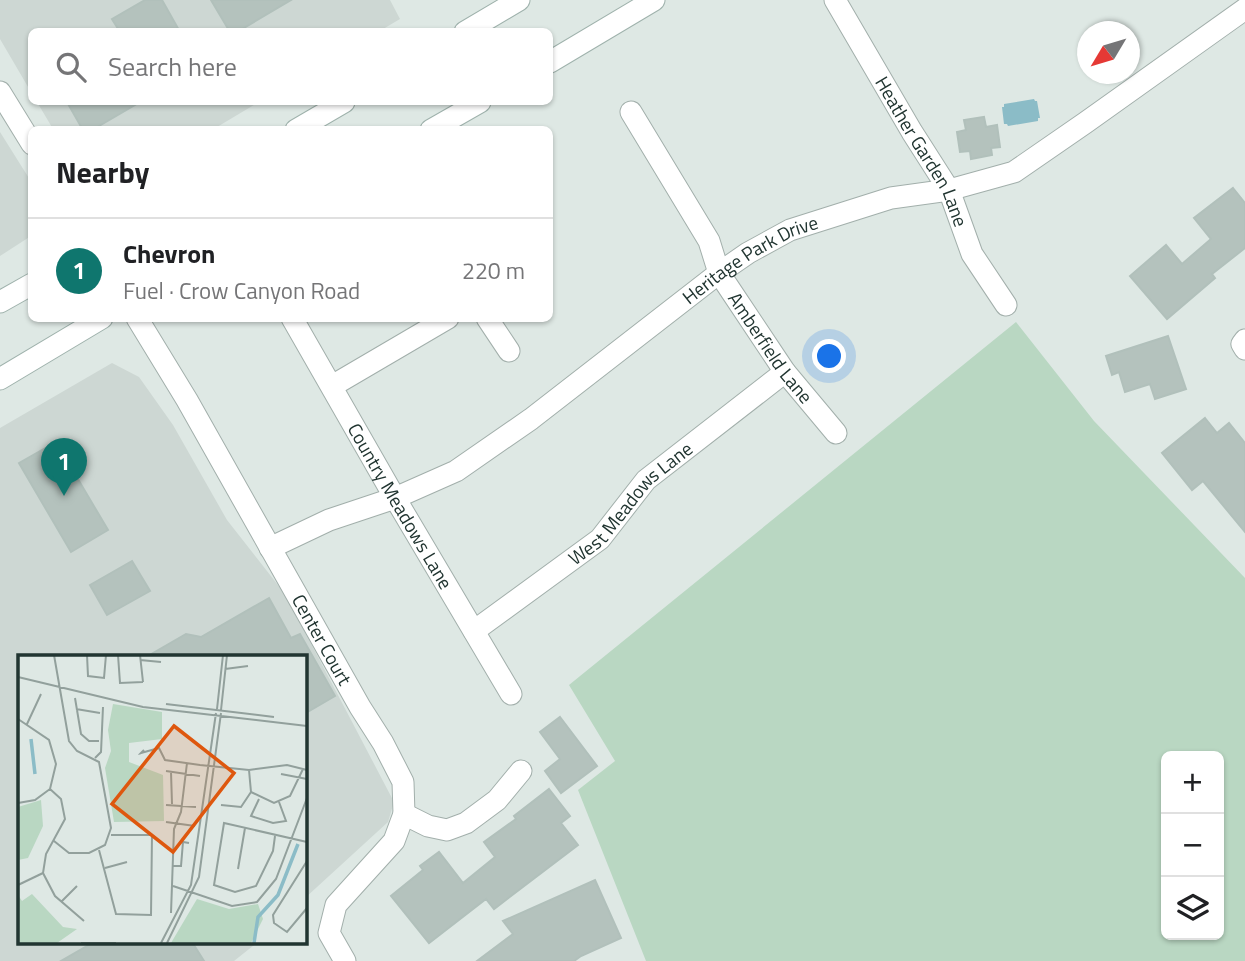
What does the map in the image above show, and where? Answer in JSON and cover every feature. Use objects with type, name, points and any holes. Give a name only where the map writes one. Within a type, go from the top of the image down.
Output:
[{"type":"street","points":[[472,28],[519,0]]},
{"type":"street","points":[[553,60],[654,0]]},
{"type":"street","name":"Heather Garden Lane","points":[[835,0],[949,190],[972,254],[1006,305]]},
{"type":"street","name":"Heritage Park Drive","points":[[270,548],[329,520],[395,498],[456,471],[510,434],[719,273],[790,230],[891,198],[949,190],[1014,172],[1245,9]]},
{"type":"street","points":[[0,92],[28,138]]},
{"type":"street","points":[[303,126],[339,105]]},
{"type":"street","points":[[438,126],[475,105]]},
{"type":"street","name":"Amberfield Lane","points":[[631,112],[709,241],[719,273],[785,372],[836,433]]},
{"type":"street","points":[[0,302],[28,286]]},
{"type":"street","points":[[0,379],[95,322]]},
{"type":"street","name":"Center Court","points":[[139,322],[187,400],[403,782],[404,814],[394,841],[337,905],[329,933],[345,961]]},
{"type":"street","name":"Country Meadows Lane","points":[[294,322],[511,694]]},
{"type":"street","points":[[332,386],[441,322]]},
{"type":"street","points":[[490,322],[509,351]]},
{"type":"street","name":"West Meadows Lane","points":[[474,631],[600,539],[646,480],[785,372]]},
{"type":"street","points":[[404,814],[428,826],[447,830],[466,823],[497,800],[521,771]]},
{"type":"shaded area","points":[[0,0],[390,0],[400,19],[385,28],[28,28],[28,87],[0,39]]},
{"type":"shaded area","points":[[39,105],[254,105],[219,126],[51,126]]},
{"type":"shaded area","points":[[0,132],[28,177],[28,238],[0,256]]},
{"type":"shaded area","points":[[112,363],[139,377],[173,425],[227,520],[285,594],[394,802],[388,822],[306,897],[306,655],[18,655],[18,944],[255,944],[234,961],[0,961],[0,428]]},
{"type":"green space","points":[[1016,322],[1094,421],[1245,578],[1245,961],[646,961],[578,790],[615,761],[569,685]]},
{"type":"water","points":[[1034,99],[1037,101],[1040,118],[1038,121],[1008,126],[1004,124],[1004,104]]},
{"type":"building","points":[[145,0],[162,0],[178,28],[118,28],[112,19]]},
{"type":"building","points":[[211,0],[291,0],[244,28],[228,28]]},
{"type":"building","points":[[69,105],[135,105],[99,126],[81,126]]},
{"type":"building","points":[[984,117],[986,127],[997,125],[1000,147],[991,148],[992,155],[971,159],[970,151],[960,152],[957,132],[966,130],[964,120]]},
{"type":"building","points":[[1233,188],[1245,203],[1245,248],[1212,274],[1215,278],[1167,319],[1130,276],[1166,245],[1182,264],[1211,239],[1194,218]]},
{"type":"building","points":[[1168,336],[1186,389],[1155,399],[1150,384],[1125,392],[1119,372],[1112,375],[1106,356]]},
{"type":"building","points":[[1205,418],[1217,433],[1229,423],[1245,443],[1245,532],[1203,481],[1192,490],[1162,453]]},
{"type":"building","points":[[56,442],[108,530],[71,552],[19,463]]},
{"type":"building","points":[[132,561],[150,591],[107,615],[90,585]]},
{"type":"building","points":[[269,598],[291,638],[300,634],[335,696],[306,713],[306,655],[150,655],[186,634],[201,637]]},
{"type":"building","points":[[560,717],[597,766],[561,793],[545,771],[560,759],[540,732]]},
{"type":"building","points":[[549,789],[570,816],[561,823],[578,845],[494,909],[486,899],[429,943],[391,896],[423,870],[420,866],[439,852],[463,883],[495,857],[484,842],[516,819],[514,816]]},
{"type":"building","points":[[595,880],[621,938],[574,961],[477,961],[513,934],[503,921]]},
{"type":"building","points":[[91,944],[193,944],[204,961],[61,961]]},
{"type":"place","name":"Chevron","points":[[64,496]]}]
